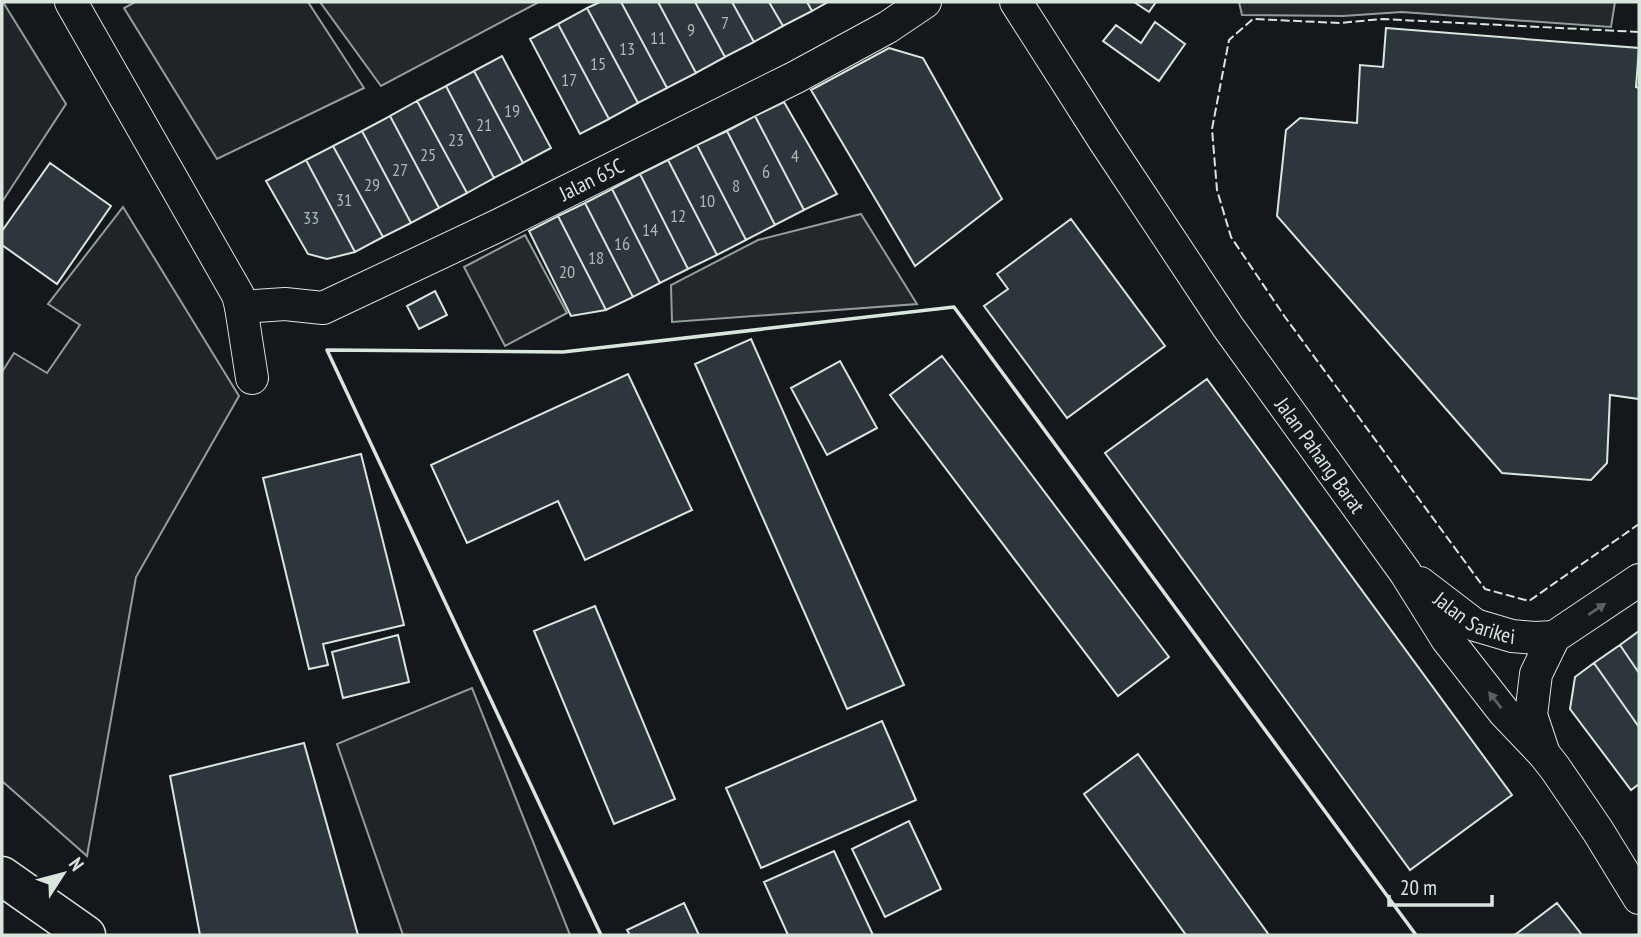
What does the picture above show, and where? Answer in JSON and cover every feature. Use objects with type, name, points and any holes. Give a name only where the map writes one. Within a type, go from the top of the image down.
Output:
[{"type":"main road","points":[[2,876],[86,935]]},
{"type":"street","points":[[71,2],[238,295],[252,378]]},
{"type":"street","name":"Jalan Pahang Barat","points":[[1016,2],[1228,327],[1405,572],[1447,639],[1504,712],[1544,754],[1598,831],[1639,898]]},
{"type":"street","name":"Jalan 65C","points":[[242,307],[285,304],[323,308],[495,227],[796,77],[888,27],[920,3]]},
{"type":"street","name":"Jalan Sarikei","points":[[1405,572],[1475,625],[1512,636],[1554,637]]},
{"type":"street","points":[[1544,754],[1531,715],[1536,674],[1554,637],[1639,580]]},
{"type":"street","points":[[1598,831],[1639,867]]},
{"type":"shaded area","points":[[2,2],[66,104],[2,202]]},
{"type":"shaded area","points":[[135,2],[308,2],[364,88],[217,159],[124,8]]},
{"type":"shaded area","points":[[320,2],[539,2],[381,86]]},
{"type":"shaded area","points":[[1239,2],[1615,2],[1611,27],[1402,12],[1343,16],[1242,15]]},
{"type":"shaded area","points":[[123,207],[239,396],[136,577],[87,856],[2,781],[2,372],[14,353],[47,373],[80,325],[48,304]]},
{"type":"shaded area","points":[[861,214],[917,304],[672,322],[671,285],[758,240]]},
{"type":"shaded area","points":[[525,235],[567,313],[505,346],[464,267]]},
{"type":"shaded area","points":[[472,688],[570,935],[403,935],[337,744]]},
{"type":"building","points":[[600,2],[621,2],[667,88],[638,103],[587,8]]},
{"type":"building","points":[[621,2],[658,2],[696,73],[667,88]]},
{"type":"building","points":[[658,2],[695,2],[725,57],[696,73]]},
{"type":"building","points":[[695,2],[732,2],[754,42],[725,57]]},
{"type":"building","points":[[732,2],[769,2],[783,26],[754,42]]},
{"type":"building","points":[[769,2],[807,2],[812,11],[783,26]]},
{"type":"building","points":[[807,2],[828,2],[812,11]]},
{"type":"building","points":[[1134,2],[1156,2],[1149,12]]},
{"type":"building","points":[[587,8],[638,103],[609,119],[558,24]]},
{"type":"building","points":[[1155,22],[1185,44],[1159,81],[1103,41],[1116,25],[1141,43]]},
{"type":"building","points":[[558,24],[609,119],[580,134],[530,39]]},
{"type":"building","points":[[1386,28],[1639,48],[1636,87],[1639,88],[1639,399],[1610,395],[1607,463],[1591,480],[1502,473],[1277,216],[1286,130],[1300,118],[1357,123],[1360,65],[1383,67]]},
{"type":"building","points":[[889,48],[923,58],[1002,199],[915,266],[811,90]]},
{"type":"building","points":[[502,56],[551,148],[523,163],[474,71]]},
{"type":"building","points":[[474,71],[523,163],[494,178],[446,86]]},
{"type":"building","points":[[446,86],[494,178],[467,193],[417,101]]},
{"type":"building","points":[[417,101],[467,193],[439,208],[390,116]]},
{"type":"building","points":[[784,102],[837,194],[804,210],[755,116]]},
{"type":"building","points":[[390,116],[439,208],[411,223],[362,131]]},
{"type":"building","points":[[755,116],[804,210],[775,225],[727,131]]},
{"type":"building","points":[[362,131],[411,223],[383,237],[333,146]]},
{"type":"building","points":[[727,131],[775,225],[746,240],[697,145]]},
{"type":"building","points":[[697,145],[746,240],[717,255],[668,160]]},
{"type":"building","points":[[333,146],[383,237],[355,252],[306,160]]},
{"type":"building","points":[[306,160],[355,252],[327,259],[308,254],[266,181]]},
{"type":"building","points":[[668,160],[717,255],[688,269],[640,174]]},
{"type":"building","points":[[50,163],[111,206],[57,284],[2,245],[2,231]]},
{"type":"building","points":[[640,174],[688,269],[660,283],[612,189]]},
{"type":"building","points":[[612,189],[660,283],[633,297],[585,203]]},
{"type":"building","points":[[585,203],[633,297],[606,310],[558,216]]},
{"type":"building","points":[[558,216],[606,310],[571,316],[529,231]]},
{"type":"building","points":[[1071,219],[1165,346],[1067,418],[984,306],[1008,289],[997,274]]},
{"type":"building","points":[[435,291],[447,315],[419,329],[407,306]]},
{"type":"building","points":[[751,339],[904,685],[847,709],[695,364]]},
{"type":"building","points":[[942,356],[1169,657],[1118,696],[890,395]]},
{"type":"building","points":[[840,361],[877,428],[827,455],[791,388]]},
{"type":"building","points":[[628,374],[692,510],[585,560],[558,501],[467,543],[431,465]]},
{"type":"building","points":[[1207,379],[1512,795],[1410,870],[1105,453]]},
{"type":"building","points":[[361,454],[404,625],[323,644],[328,665],[309,669],[263,478]]},
{"type":"building","points":[[595,606],[675,799],[614,824],[534,631]]},
{"type":"building","points":[[1639,631],[1639,673],[1620,645]]},
{"type":"building","points":[[398,635],[409,682],[343,698],[332,652]]},
{"type":"building","points":[[1620,645],[1639,673],[1639,727],[1594,663]]},
{"type":"building","points":[[1594,663],[1639,727],[1639,784],[1631,790],[1570,709],[1575,677]]},
{"type":"building","points":[[882,721],[916,800],[761,868],[726,788]]},
{"type":"building","points":[[304,743],[358,935],[200,935],[170,776]]},
{"type":"building","points":[[1138,754],[1269,935],[1186,935],[1084,794]]},
{"type":"building","points":[[909,821],[941,889],[885,917],[852,849]]},
{"type":"building","points":[[834,851],[873,935],[788,935],[764,882]]},
{"type":"building","points":[[684,903],[699,935],[630,935],[627,930]]},
{"type":"building","points":[[1557,903],[1582,935],[1514,935],[1516,934]]},
{"type":"fence","points":[[1639,32],[1382,19],[1340,23],[1253,19],[1229,40],[1212,129],[1217,190],[1231,237],[1285,317],[1485,589],[1529,601],[1639,524]]},
{"type":"wall","points":[[601,935],[327,350],[563,352],[954,307],[1416,935]]}]
